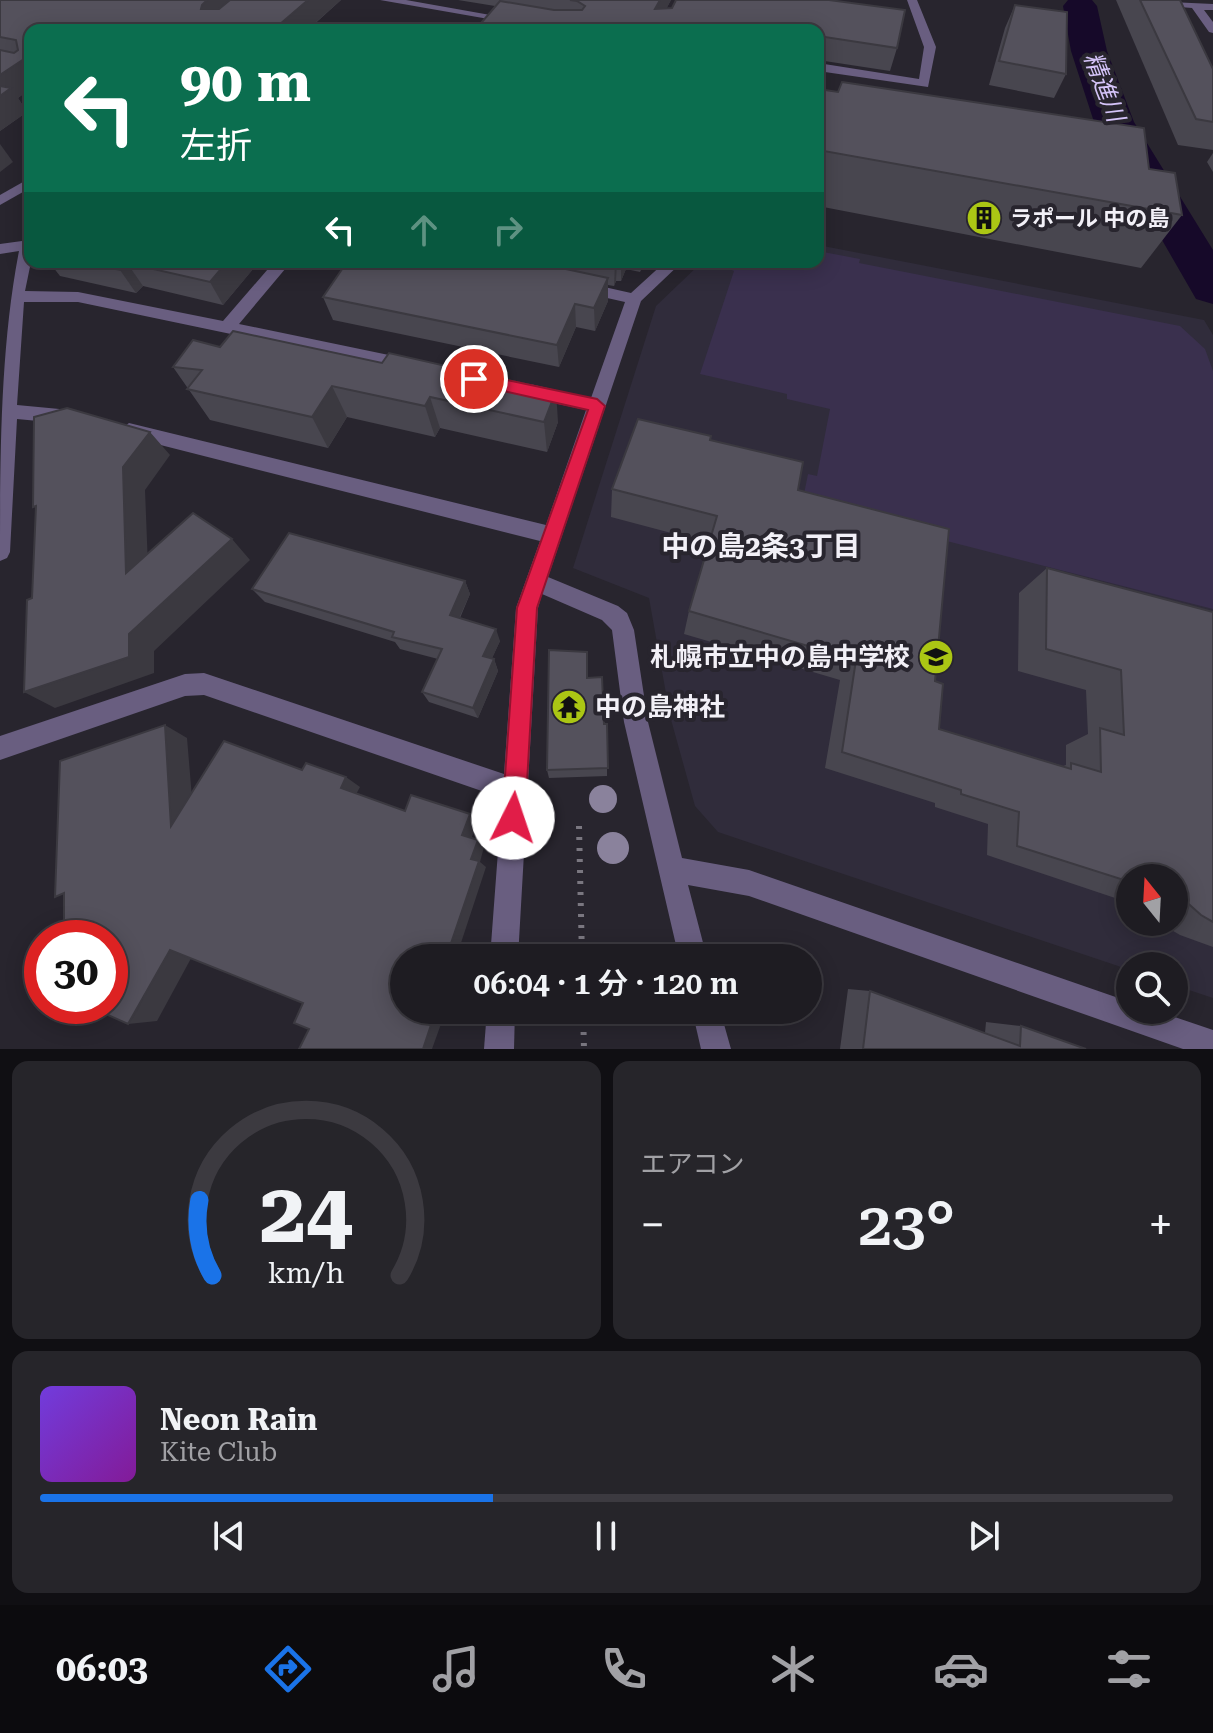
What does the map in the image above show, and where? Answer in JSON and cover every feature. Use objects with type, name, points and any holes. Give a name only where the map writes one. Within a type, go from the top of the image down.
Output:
[{"type":"street","points":[[385,0],[531,23]]},
{"type":"street","points":[[824,68],[924,84],[930,47],[912,0]]},
{"type":"street","points":[[1132,0],[1213,7]]},
{"type":"street","points":[[1189,3],[1213,30]]},
{"type":"street","points":[[487,24],[510,7]]},
{"type":"street","points":[[0,201],[24,186]]},
{"type":"street","points":[[0,249],[24,244]]},
{"type":"street","points":[[0,552],[15,296],[24,262]]},
{"type":"street","points":[[228,326],[278,268]]},
{"type":"street","points":[[505,944],[527,608],[634,299],[668,268]]},
{"type":"street","points":[[572,285],[634,299]]},
{"type":"street","points":[[15,296],[78,297],[428,369]]},
{"type":"street","points":[[505,386],[597,406]]},
{"type":"street","points":[[8,411],[99,423],[552,535]]},
{"type":"street","points":[[536,582],[610,613],[619,620],[636,722],[690,944]]},
{"type":"street","points":[[0,748],[185,685],[204,684],[515,790]]},
{"type":"street","points":[[672,869],[749,883],[1213,1045]]},
{"type":"street","points":[[499,1049],[500,1024]]},
{"type":"street","points":[[710,1024],[716,1049]]},
{"type":"path","points":[[579,826],[582,944]]},
{"type":"path","points":[[583,1024],[584,1049]]},
{"type":"shaded area","name":"札幌市立中の島中学校","points":[[824,246],[1204,320],[1213,335],[1213,998],[1188,990],[1188,952],[1116,952],[1116,965],[718,832],[695,806],[670,716],[649,598],[573,568],[656,306],[696,268],[824,268]]},
{"type":"shaded area","points":[[824,252],[860,259],[859,263],[1180,326],[1205,349],[1213,371],[1213,609],[802,504],[808,474],[817,476],[830,409],[787,399],[787,394],[700,374],[734,271],[730,269],[824,268]]},
{"type":"building","points":[[0,0],[207,0],[201,9],[219,9],[230,0],[308,0],[280,24],[24,24],[24,59],[0,75],[0,50],[14,53],[18,50],[16,40],[0,37]]},
{"type":"building","points":[[570,0],[660,0],[655,9],[672,8],[676,0],[829,0],[905,10],[897,48],[824,37],[824,24],[480,24],[500,1],[554,10],[582,10],[585,6]]},
{"type":"building","points":[[1140,0],[1180,0],[1213,69],[1213,122],[1196,119]]},
{"type":"building","points":[[1015,5],[1067,12],[1066,74],[999,61]]},
{"type":"building","points":[[842,82],[1144,128],[1149,169],[1175,173],[1182,215],[824,151],[824,90],[838,92]]},
{"type":"building","points":[[0,86],[11,88],[0,96]]},
{"type":"building","points":[[149,268],[222,268],[210,282]]},
{"type":"building","points":[[343,268],[561,268],[608,278],[594,308],[575,304],[557,345],[323,297]]},
{"type":"building","points":[[233,331],[382,363],[389,353],[556,391],[544,422],[430,397],[425,406],[332,386],[312,417],[187,389],[202,370],[173,367],[193,340],[220,347]]},
{"type":"building","points":[[67,408],[150,432],[123,467],[126,573],[193,513],[232,539],[129,634],[129,657],[24,692],[27,600],[32,598],[36,506],[33,507],[34,417]]},
{"type":"building","points":[[638,419],[803,462],[798,490],[949,529],[935,681],[943,684],[939,729],[1071,769],[1071,763],[1101,772],[1100,728],[1124,735],[1121,670],[1046,649],[1047,568],[1213,612],[1213,922],[1188,903],[1188,864],[1116,864],[1116,878],[1017,846],[1019,812],[842,752],[856,660],[689,611],[717,516],[612,489]]},
{"type":"building","points":[[289,533],[465,581],[450,615],[496,629],[483,656],[494,659],[473,708],[422,692],[442,649],[392,637],[394,632],[252,589]]},
{"type":"building","points":[[549,650],[587,652],[587,678],[602,677],[608,768],[547,770]]},
{"type":"building","points":[[165,725],[171,826],[224,741],[302,770],[306,763],[346,777],[341,788],[405,811],[411,795],[470,814],[462,835],[478,840],[471,859],[479,861],[451,944],[390,944],[390,1024],[431,1024],[423,1049],[299,1049],[309,1029],[294,1023],[303,1003],[170,950],[128,1024],[128,920],[64,920],[64,893],[55,897],[60,761]]},
{"type":"building","points":[[870,991],[1020,1046],[1021,1026],[1086,1049],[863,1049]]},
{"type":"waterway","name":"精進川","points":[[1080,6],[1089,51],[1114,122],[1213,288]]},
{"type":"place","name":"ラポール 中の島","points":[[984,218]]},
{"type":"place","name":"札幌市立中の島中学校","points":[[936,657]]},
{"type":"place","name":"中の島神社","points":[[569,707]]},
{"type":"district","name":"中の島2条3丁目","points":[[761,546]]},
{"type":"route","points":[[474,379],[597,406],[527,608],[513,818]]}]
